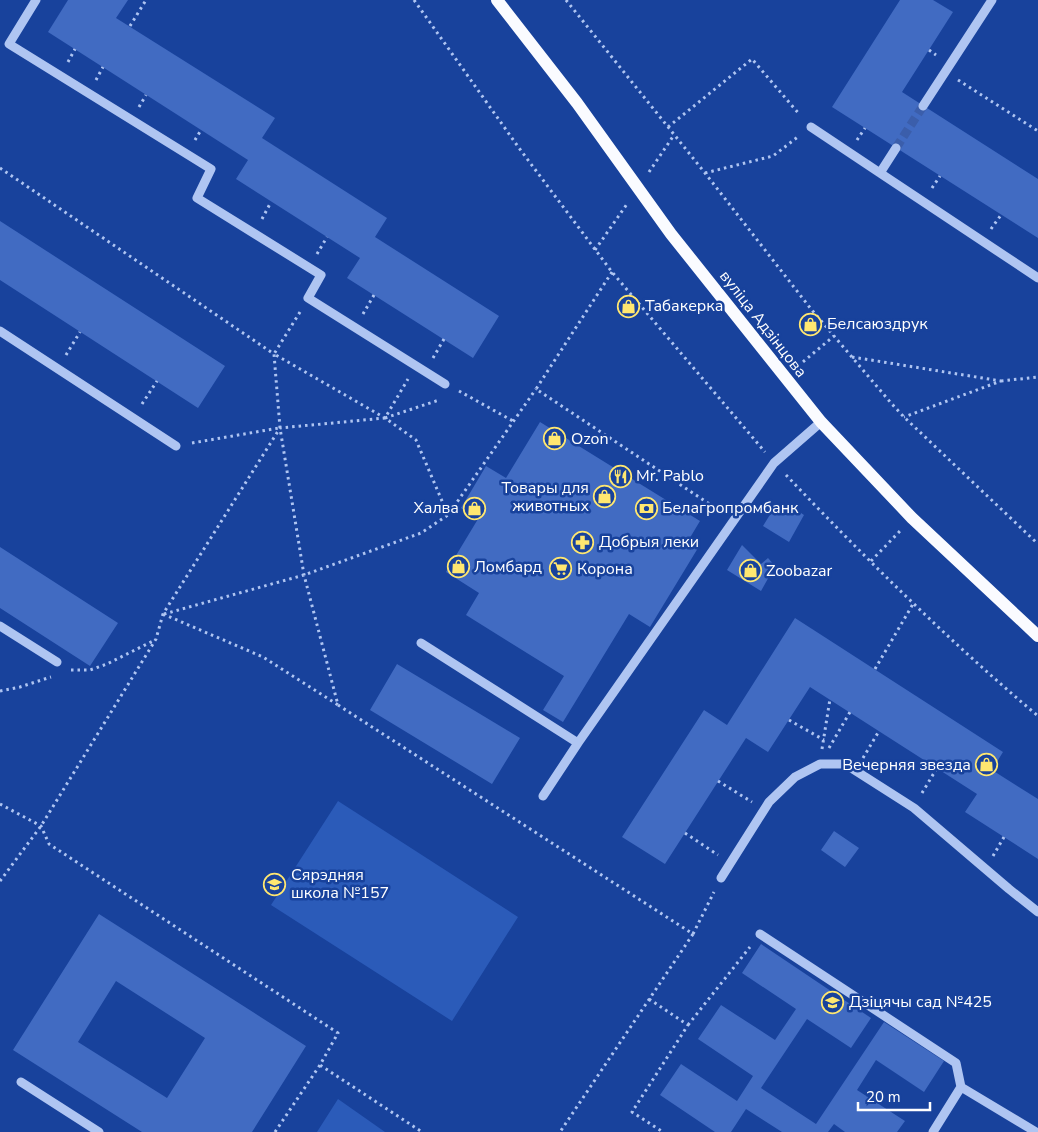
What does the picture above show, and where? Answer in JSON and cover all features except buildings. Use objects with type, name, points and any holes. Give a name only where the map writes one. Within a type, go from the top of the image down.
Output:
[{"type":"main road","name":"вуліца Адзінцова","points":[[497,0],[577,103],[671,234],[821,422],[912,518],[1038,636]]},
{"type":"lane","points":[[36,0],[9,44],[211,168],[197,198],[321,275],[308,298],[446,384]]},
{"type":"lane","points":[[923,106],[992,0]]},
{"type":"lane","points":[[811,127],[1038,278]]},
{"type":"lane","points":[[880,173],[896,148]]},
{"type":"lane","points":[[0,331],[176,446]]},
{"type":"lane","points":[[543,796],[774,463],[821,422]]},
{"type":"lane","points":[[0,626],[56,662]]},
{"type":"lane","points":[[422,643],[578,743]]},
{"type":"lane","points":[[721,878],[769,802],[795,777],[820,764],[845,764],[914,808],[1008,889],[1038,912]]},
{"type":"lane","points":[[760,934],[956,1062],[961,1087],[933,1132]]},
{"type":"lane","points":[[21,1082],[99,1132]]},
{"type":"lane","points":[[961,1087],[1036,1132]]},
{"type":"path","points":[[130,26],[146,0]]},
{"type":"path","points":[[414,0],[519,148],[612,272],[774,463],[913,604],[982,669],[1038,716]]},
{"type":"path","points":[[566,0],[834,336],[904,417],[1038,544]]},
{"type":"path","points":[[668,127],[752,59],[811,127],[773,156],[706,174]]},
{"type":"path","points":[[946,72],[1038,131]]},
{"type":"path","points":[[0,168],[274,354],[385,418],[416,440],[448,515]]},
{"type":"path","points":[[595,250],[616,220]]},
{"type":"path","points":[[163,614],[304,575],[421,533],[448,515],[536,389],[612,272]]},
{"type":"path","points":[[356,328],[374,295]]},
{"type":"path","points":[[308,298],[274,354],[280,428],[304,575],[338,705]]},
{"type":"path","points":[[58,369],[80,332]]},
{"type":"path","points":[[784,378],[834,336]]},
{"type":"path","points":[[852,357],[1001,381]]},
{"type":"path","points":[[385,418],[416,366]]},
{"type":"path","points":[[904,417],[1001,381],[1038,377]]},
{"type":"path","points":[[133,418],[157,382]]},
{"type":"path","points":[[446,384],[513,421]]},
{"type":"path","points":[[536,389],[733,520]]},
{"type":"path","points":[[453,395],[461,392]]},
{"type":"path","points":[[176,446],[280,428],[385,418],[444,398]]},
{"type":"path","points":[[0,881],[41,826],[156,639],[163,614],[280,428]]},
{"type":"path","points":[[871,561],[912,518]]},
{"type":"path","points":[[875,670],[913,604]]},
{"type":"path","points":[[163,614],[263,657],[693,934]]},
{"type":"path","points":[[64,672],[90,670],[107,664],[156,639]]},
{"type":"path","points":[[0,691],[20,687],[55,675]]},
{"type":"path","points":[[820,764],[830,699]]},
{"type":"path","points":[[820,764],[850,712]]},
{"type":"path","points":[[789,720],[824,740]]},
{"type":"path","points":[[856,771],[879,731]]},
{"type":"path","points":[[914,808],[937,768]]},
{"type":"path","points":[[718,781],[764,810]]},
{"type":"path","points":[[0,804],[41,826],[49,844],[338,1033],[320,1065],[275,1132]]},
{"type":"path","points":[[685,833],[730,863]]},
{"type":"path","points":[[560,1132],[693,934],[721,878]]},
{"type":"path","points":[[663,1132],[632,1112],[688,1025],[760,934]]},
{"type":"path","points":[[649,999],[688,1025]]},
{"type":"path","points":[[320,1065],[422,1132]]},
{"type":"shaded area","points":[[338,801],[518,917],[452,1021],[271,905]]},
{"type":"shaded area","points":[[338,1099],[385,1132],[317,1132]]},
{"type":"tunnel","points":[[896,148],[923,106]]},
{"type":"place","name":"Табакерка","points":[[629,306]]},
{"type":"place","name":"Белсаюздрук","points":[[811,324]]},
{"type":"place","name":"Ozon","points":[[555,439]]},
{"type":"place","name":"Mr. Pablo","points":[[620,476]]},
{"type":"place","name":"Товары для животных","points":[[605,497]]},
{"type":"place","name":"Халва","points":[[475,508]]},
{"type":"place","name":"Белагропромбанк","points":[[646,508]]},
{"type":"place","name":"Добрыя леки","points":[[583,542]]},
{"type":"place","name":"Ломбард","points":[[458,567]]},
{"type":"place","name":"Корона","points":[[561,569]]},
{"type":"place","name":"Zoobazar","points":[[750,571]]},
{"type":"place","name":"Вечерняя звезда","points":[[987,765]]},
{"type":"place","name":"Сярэдняя школа №157","points":[[275,884]]},
{"type":"place","name":"Дзіцячы сад №425","points":[[833,1002]]}]
